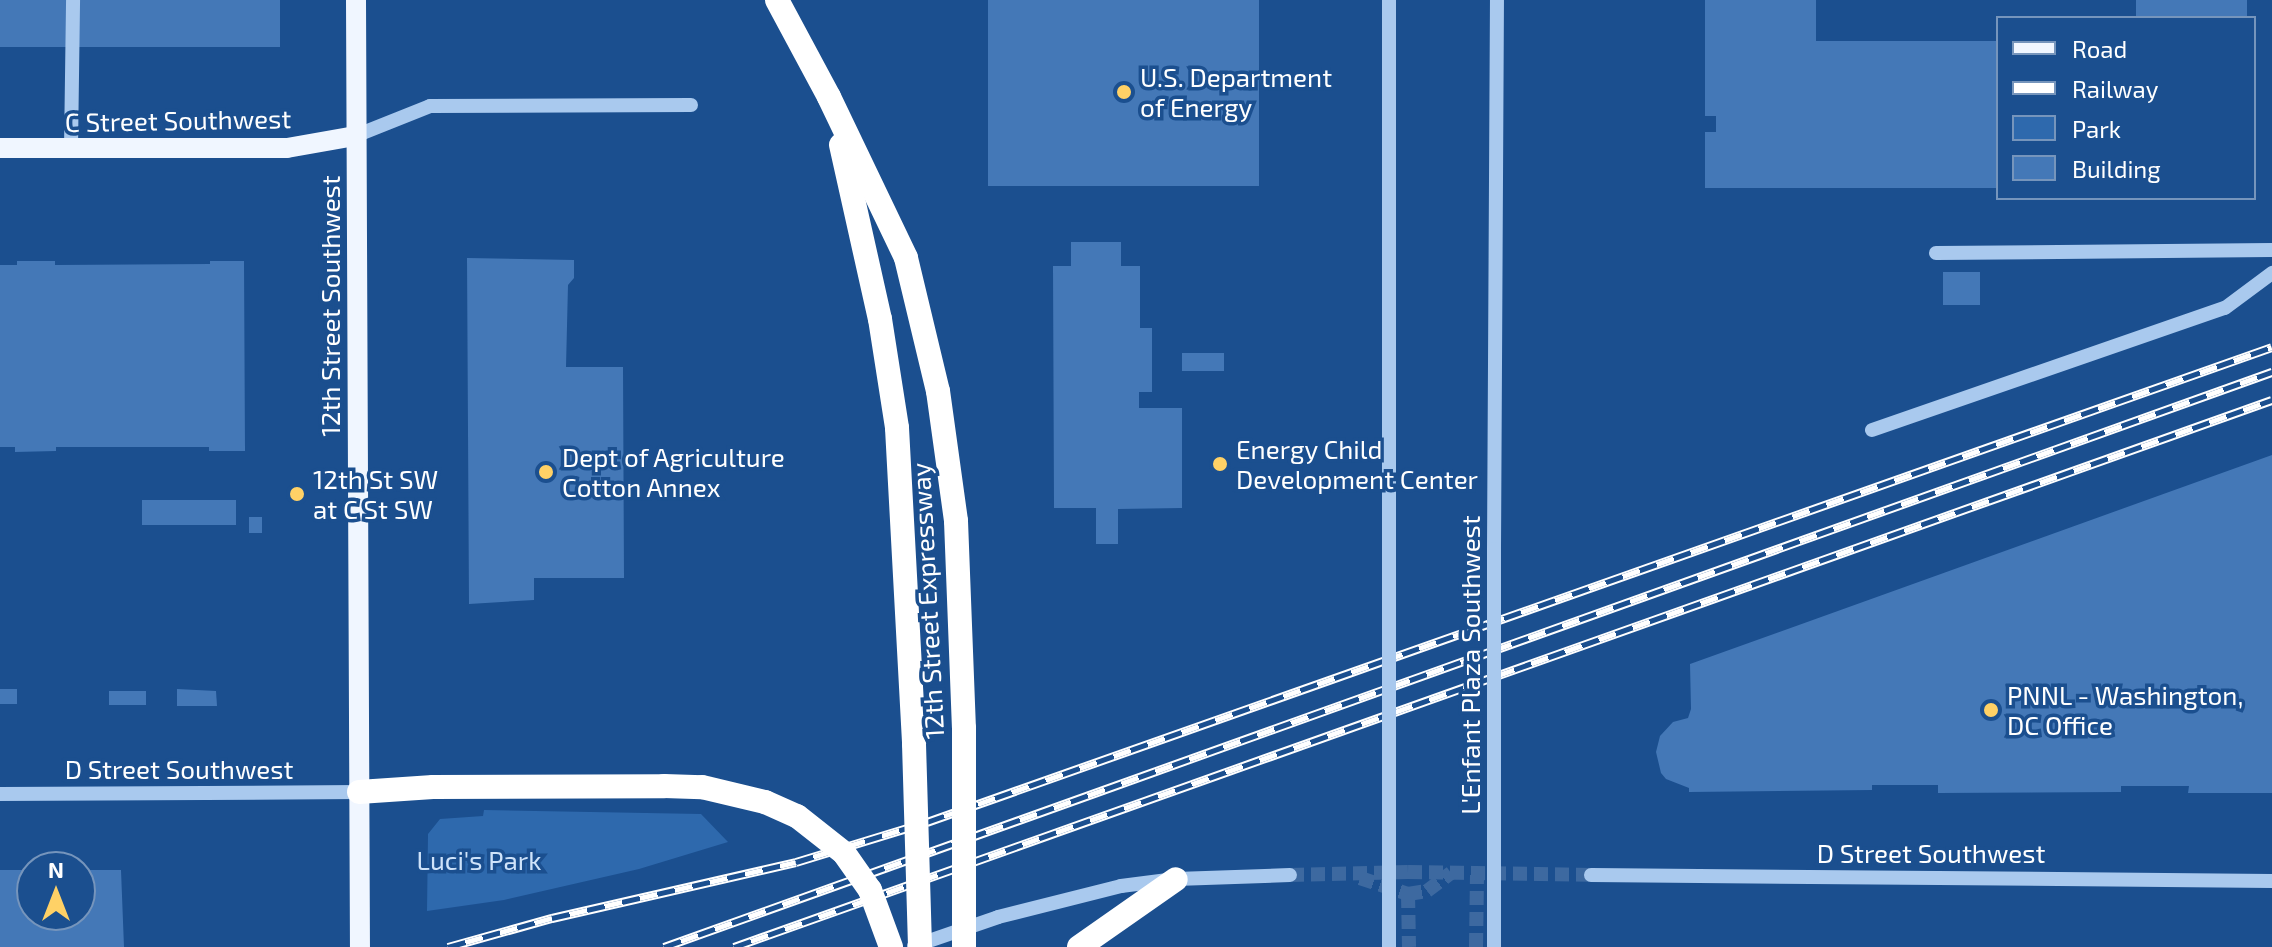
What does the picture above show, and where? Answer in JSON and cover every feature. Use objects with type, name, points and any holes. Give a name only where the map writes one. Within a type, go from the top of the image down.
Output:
[{"type":"highway","name":"12th Street Expressway","points":[[777,0],[829,97],[906,258],[938,391],[956,521],[964,728],[964,947]]},
{"type":"highway","points":[[829,97],[869,264],[897,428],[914,744],[920,947]]},
{"type":"highway","points":[[359,792],[433,787],[664,786],[702,787],[765,802],[797,816],[844,853],[870,890],[891,947]]},
{"type":"highway","points":[[1079,947],[1176,879]]},
{"type":"main road","name":"12th Street Southwest","points":[[356,0],[360,947]]},
{"type":"main road","name":"C Street Southwest","points":[[0,148],[287,148],[355,136]]},
{"type":"street","points":[[71,148],[73,0]]},
{"type":"street","points":[[1389,0],[1389,947]]},
{"type":"street","name":"L'Enfant Plaza Southwest","points":[[1494,947],[1497,0]]},
{"type":"street","points":[[355,136],[430,106],[691,105]]},
{"type":"street","points":[[1936,253],[2272,250]]},
{"type":"street","points":[[1872,430],[2225,308],[2272,273]]},
{"type":"street","name":"D Street Southwest","points":[[0,794],[359,792]]},
{"type":"street","points":[[910,947],[1063,899],[1176,879],[1290,875]]},
{"type":"street","name":"D Street Southwest","points":[[1591,875],[2272,881]]},
{"type":"green space","name":"Luci's Park","points":[[484,810],[701,814],[728,842],[639,869],[504,900],[427,911],[428,834],[440,819],[483,816]]},
{"type":"building","points":[[0,0],[280,0],[280,47],[0,47]]},
{"type":"building","name":"U.S. Department of Energy","points":[[988,0],[1259,0],[1259,186],[988,186]]},
{"type":"building","points":[[1705,0],[1816,0],[1816,41],[1996,41],[1996,188],[1705,188],[1705,132],[1716,132],[1716,116],[1705,116]]},
{"type":"building","points":[[2136,0],[2247,0],[2247,16],[2136,16]]},
{"type":"building","points":[[1071,242],[1121,242],[1121,266],[1140,266],[1140,328],[1152,328],[1152,392],[1139,392],[1139,408],[1182,408],[1182,508],[1118,509],[1118,544],[1096,544],[1096,508],[1054,508],[1053,266],[1071,266]]},
{"type":"building","name":"Dept of Agriculture Cotton Annex","points":[[467,258],[574,260],[574,278],[568,285],[566,367],[623,367],[624,578],[534,578],[534,600],[469,604]]},
{"type":"building","points":[[17,261],[55,261],[55,265],[244,261],[245,451],[209,451],[209,447],[56,447],[56,451],[15,452],[15,447],[0,447],[0,265],[17,265]]},
{"type":"building","points":[[1943,272],[1980,272],[1980,305],[1943,305]]},
{"type":"building","points":[[1182,353],[1224,353],[1224,371],[1182,371]]},
{"type":"building","points":[[2272,455],[2272,793],[2188,793],[2189,786],[2121,786],[2121,792],[1938,793],[1938,785],[1872,785],[1872,790],[1689,792],[1689,788],[1666,779],[1661,773],[1656,752],[1660,736],[1673,722],[1688,718],[1691,709],[1690,664]]},
{"type":"building","points":[[142,500],[236,500],[236,525],[142,525]]},
{"type":"building","points":[[249,517],[262,517],[262,533],[249,533]]},
{"type":"building","points":[[0,689],[17,689],[17,704],[0,704]]},
{"type":"building","points":[[177,689],[216,691],[217,706],[177,706]]},
{"type":"building","points":[[109,691],[146,691],[146,705],[109,705]]},
{"type":"building","points":[[0,870],[16,870],[16,931],[96,931],[96,870],[121,870],[124,947],[0,947]]},
{"type":"tunnel","points":[[1290,875],[1408,872],[1591,875]]},
{"type":"tunnel","points":[[1360,878],[1408,894],[1427,891],[1451,873]]},
{"type":"tunnel","points":[[1476,947],[1477,875]]},
{"type":"tunnel","points":[[1408,894],[1409,947]]},
{"type":"railway","points":[[448,947],[552,918],[796,862],[927,822],[2272,347]]},
{"type":"railway","points":[[664,947],[2272,372]]},
{"type":"railway","points":[[734,947],[2272,400]]},
{"type":"place","name":"U.S. Department of Energy","points":[[1124,92]]},
{"type":"place","name":"Energy Child Development Center","points":[[1220,464]]},
{"type":"place","name":"Dept of Agriculture Cotton Annex","points":[[546,472]]},
{"type":"place","name":"12th St SW at C St SW","points":[[297,494]]},
{"type":"place","name":"PNNL - Washington, DC Office","points":[[1991,710]]}]
